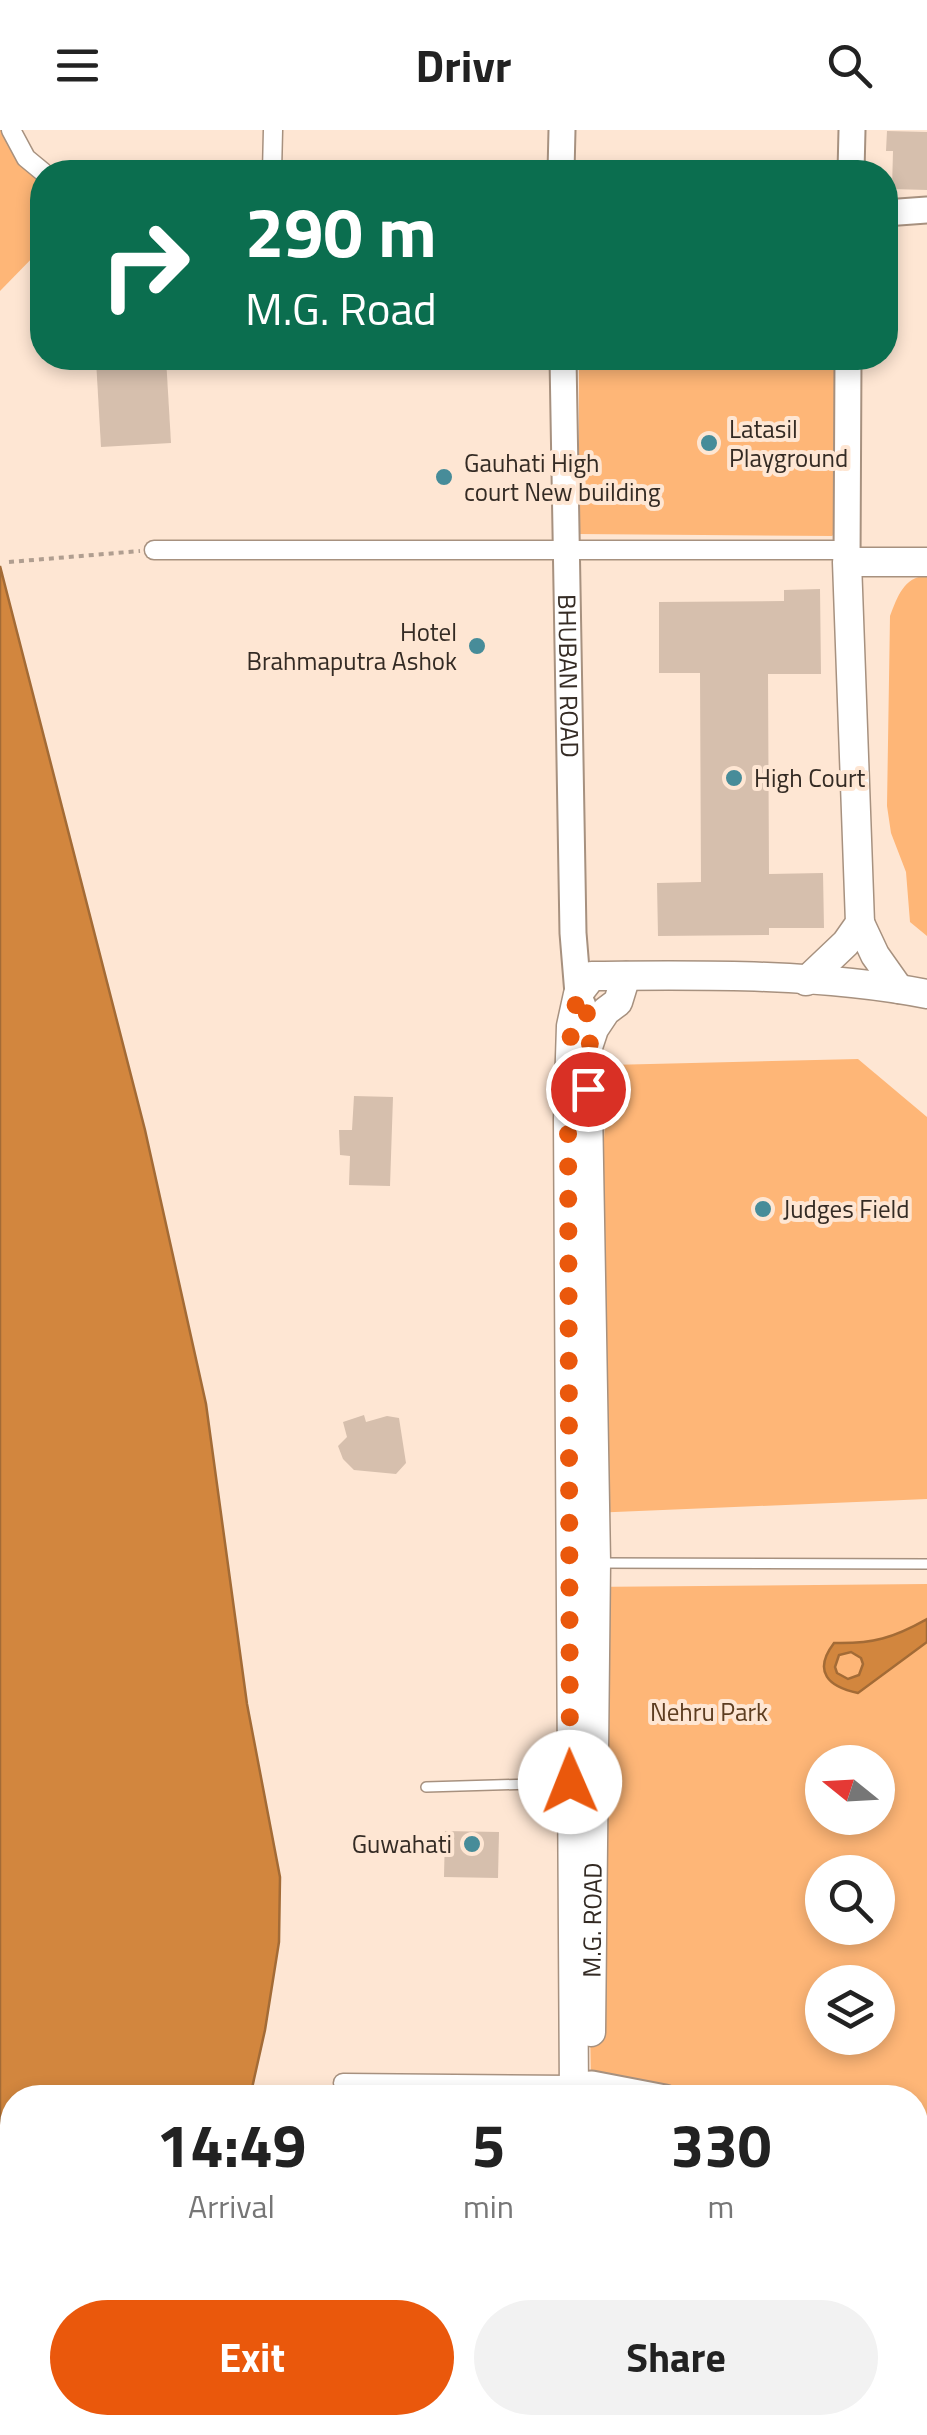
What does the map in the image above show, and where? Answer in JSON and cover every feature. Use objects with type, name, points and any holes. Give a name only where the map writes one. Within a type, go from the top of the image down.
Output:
[{"type":"main road","points":[[899,989],[860,923],[847,556],[915,562]]},
{"type":"main road","points":[[806,982],[846,943],[860,923]]},
{"type":"main road","points":[[582,2085],[570,1782],[568,1118],[571,1026],[578,994],[592,976],[626,976],[806,982],[927,994]]},
{"type":"main road","name":"M.G. ROAD","points":[[582,2085],[596,1562],[588,1050],[594,1029],[618,1002],[626,976]]},
{"type":"street","points":[[11,130],[30,161]]},
{"type":"street","points":[[272,160],[273,130]]},
{"type":"street","points":[[561,160],[562,130]]},
{"type":"street","points":[[851,160],[852,130]]},
{"type":"street","points":[[898,212],[927,210]]},
{"type":"street","name":"BHUBAN ROAD","points":[[562,370],[573,934],[578,994],[594,1029]]},
{"type":"street","points":[[154,550],[847,556],[848,370]]},
{"type":"street","points":[[344,2082],[423,2085]]},
{"type":"lane","points":[[596,1562],[927,1564]]},
{"type":"lane","points":[[426,1787],[570,1782]]},
{"type":"path","points":[[10,562],[154,550]]},
{"type":"green space","points":[[0,130],[15,130],[34,160],[30,160],[30,260],[0,291]]},
{"type":"green space","name":"Latasil Playground","points":[[579,370],[837,370],[841,529],[832,536],[579,534]]},
{"type":"green space","points":[[927,575],[927,936],[910,922],[906,872],[891,833],[887,806],[890,616],[907,584]]},
{"type":"green space","name":"Judges Field","points":[[858,1059],[927,1117],[927,1499],[591,1513],[593,1302],[609,1065]]},
{"type":"green space","name":"Nehru Park","points":[[927,1584],[927,2085],[591,2085],[583,1587]]},
{"type":"shaded area","points":[[0,566],[145,1130],[206,1404],[247,1704],[280,1877],[279,1942],[253,2085],[0,2085]]},
{"type":"shaded area","points":[[927,1619],[927,1642],[858,1693],[839,1687],[827,1677],[824,1662],[834,1643],[872,1641]],"holes":[[[851,1652],[861,1658],[859,1675],[848,1679],[837,1673],[839,1655]]]},
{"type":"building","points":[[887,131],[927,132],[927,190],[898,189],[898,160],[893,160],[893,151],[886,151]]},
{"type":"building","points":[[97,370],[167,370],[171,443],[101,447]]},
{"type":"building","name":"High Court","points":[[820,589],[821,674],[768,674],[769,874],[823,873],[824,928],[769,928],[769,935],[658,936],[657,883],[701,882],[700,673],[659,673],[659,602],[784,601],[784,590]]},
{"type":"building","points":[[354,1096],[393,1097],[390,1186],[349,1185],[350,1156],[340,1155],[339,1130],[352,1130]]},
{"type":"building","points":[[364,1415],[366,1422],[387,1416],[399,1418],[406,1463],[396,1474],[354,1470],[343,1459],[338,1446],[347,1437],[343,1422]]},
{"type":"building","name":"Guwahati","points":[[445,1831],[499,1832],[498,1878],[444,1877]]},
{"type":"place","name":"Latasil Playground","points":[[709,443]]},
{"type":"place","name":"Gauhati High court New building","points":[[444,477]]},
{"type":"place","name":"Hotel Brahmaputra Ashok","points":[[477,646]]},
{"type":"place","name":"High Court","points":[[734,778]]},
{"type":"place","name":"Judges Field","points":[[763,1209]]},
{"type":"place","name":"Guwahati","points":[[472,1844]]},
{"type":"route","points":[[570,1782],[568,1118],[571,1026],[578,994],[594,1029],[588,1050],[588,1089]]}]
